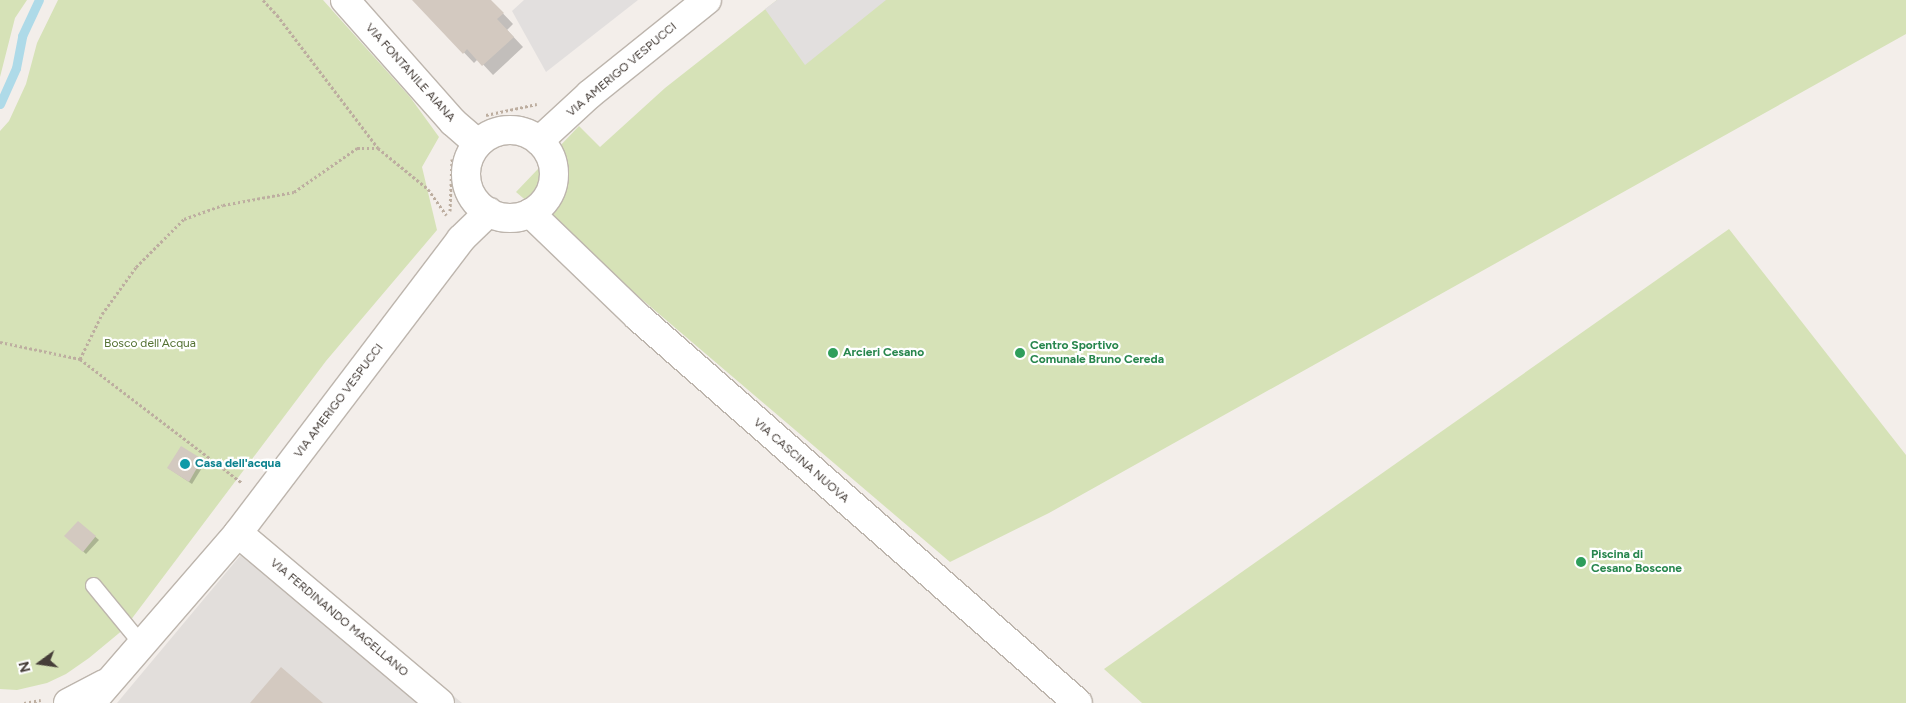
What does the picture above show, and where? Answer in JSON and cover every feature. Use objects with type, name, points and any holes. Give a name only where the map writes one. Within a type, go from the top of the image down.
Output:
[{"type":"street","name":"VIA FONTANILE AIANA","points":[[346,0],[453,122],[478,144]]},
{"type":"street","name":"VIA AMERIGO VESPUCCI","points":[[539,141],[590,94],[707,0]]},
{"type":"street","points":[[508,130],[527,134],[539,141],[548,152],[553,166],[554,180],[549,193],[541,205],[530,213],[516,218],[502,217],[488,212],[478,204],[470,193],[466,181],[466,167],[470,155],[478,144],[488,136],[508,130]]},
{"type":"street","name":"VIA AMERIGO VESPUCCI","points":[[91,703],[238,533],[460,239],[488,212]]},
{"type":"street","name":"VIA CASCINA NUOVA","points":[[530,213],[638,317],[1078,703]]},
{"type":"street","name":"VIA FERDINANDO MAGELLANO","points":[[238,533],[440,703]]},
{"type":"street","points":[[68,703],[110,681]]},
{"type":"lane","points":[[93,585],[134,635],[140,647]]},
{"type":"path","points":[[263,0],[277,15],[378,148],[428,189],[460,239]]},
{"type":"path","points":[[80,359],[102,314],[136,267],[184,219],[223,205],[294,192],[357,148],[378,148]]},
{"type":"path","points":[[0,342],[80,359],[248,487],[271,491]]},
{"type":"shaded area","points":[[524,0],[638,0],[546,72],[512,11]]},
{"type":"shaded area","points":[[777,0],[886,0],[805,65],[765,9]]},
{"type":"shaded area","points":[[260,532],[462,703],[117,703]]},
{"type":"green space","points":[[0,0],[27,0],[15,18],[0,77]]},
{"type":"green space","name":"Bosco dell'Acqua","points":[[58,0],[323,0],[410,97],[439,137],[422,167],[437,230],[326,361],[124,629],[66,674],[47,683],[17,690],[0,689],[0,131],[9,121],[26,84],[37,43]]},
{"type":"green space","name":"Centro Sportivo Comunale Bruno Cereda","points":[[777,0],[1906,0],[1906,34],[1049,513],[950,562],[516,192],[579,126],[600,147],[665,88]]},
{"type":"green space","name":"Piscina di Cesano Boscone","points":[[1729,229],[1906,455],[1906,703],[1142,703],[1104,669]]},
{"type":"building","points":[[412,0],[491,0],[504,13],[497,19],[514,37],[482,66],[467,49],[463,54]]},
{"type":"building","name":"Casa dell'acqua","points":[[181,446],[202,459],[189,482],[167,468]]},
{"type":"building","points":[[78,521],[96,536],[83,552],[64,536]]},
{"type":"building","points":[[281,667],[323,703],[250,703]]},
{"type":"waterway","points":[[0,104],[16,68],[22,36],[39,0]]},
{"type":"place","name":"Arcieri Cesano","points":[[833,353]]},
{"type":"place","name":"Centro Sportivo Comunale Bruno Cereda","points":[[1020,353]]},
{"type":"place","name":"Casa dell'acqua","points":[[185,464]]},
{"type":"place","name":"Piscina di Cesano Boscone","points":[[1581,562]]}]
